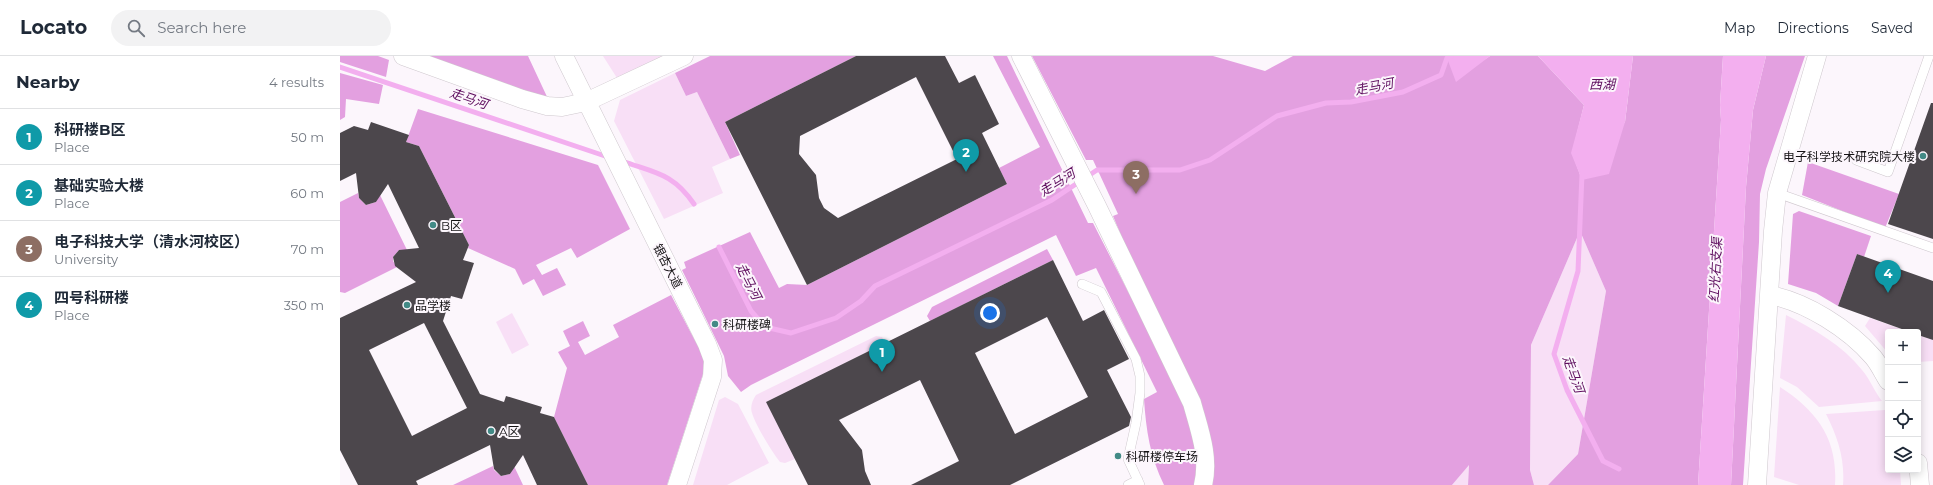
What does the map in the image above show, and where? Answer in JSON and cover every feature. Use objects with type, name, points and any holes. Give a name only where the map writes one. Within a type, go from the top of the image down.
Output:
[{"type":"street","points":[[403,56],[546,106],[562,107],[586,102],[684,56]]},
{"type":"street","name":"银杏大道","points":[[564,56],[704,337],[713,360],[712,377],[677,485]]},
{"type":"street","points":[[1021,56],[1097,206],[1192,403],[1206,461],[1203,485]]},
{"type":"street","points":[[1757,485],[1773,231],[1777,193],[1817,56]]},
{"type":"street","points":[[1770,295],[1788,299],[1818,313],[1852,337],[1873,357],[1885,376]]},
{"type":"street","points":[[1919,473],[1920,485]]},
{"type":"lane","points":[[1856,160],[1888,172],[1929,67],[1929,56]]},
{"type":"lane","points":[[1777,193],[1933,248]]},
{"type":"lane","points":[[1082,284],[1101,292],[1136,358],[1140,376],[1140,393],[1136,423],[1128,459],[1139,483],[1128,485]]},
{"type":"shaded area","points":[[340,56],[378,56],[389,60],[386,77],[340,62]]},
{"type":"shaded area","points":[[426,56],[528,56],[549,101]]},
{"type":"shaded area","points":[[603,56],[663,56],[617,78]]},
{"type":"shaded area","points":[[710,56],[856,56],[725,122],[740,155],[730,159],[697,92],[686,96],[675,73]]},
{"type":"shaded area","points":[[993,56],[1007,56],[1088,223],[1093,223],[1185,403],[1198,460],[1197,485],[1164,485],[1152,454],[1144,399],[1157,392],[1096,268],[1076,276],[1056,235],[751,385],[741,392],[728,376],[724,356],[682,270],[686,268],[684,262],[750,232],[779,288],[787,284],[807,285],[1007,184],[999,168],[1040,147]]},
{"type":"shaded area","points":[[1032,56],[1213,56],[1265,71],[1293,56],[1449,56],[1447,58],[1484,60],[1490,56],[1538,56],[1584,105],[1572,153],[1582,180],[1625,122],[1633,56],[1723,56],[1720,105],[1721,120],[1698,485],[1548,485],[1578,454],[1606,291],[1580,231],[1531,345],[1530,470],[1534,485],[1468,485],[1469,465],[1452,485],[1210,485],[1198,403],[1123,240],[1113,216],[1118,214],[1093,160],[1086,160]]},
{"type":"shaded area","points":[[1766,56],[1805,56],[1766,169],[1760,194],[1759,242],[1743,485],[1731,485],[1746,187],[1753,110]]},
{"type":"shaded area","points":[[340,73],[383,85],[379,104],[346,99],[345,117],[340,120]]},
{"type":"shaded area","points":[[675,73],[686,96],[697,92],[730,159],[712,167],[723,193],[664,219],[614,121],[620,100]]},
{"type":"shaded area","points":[[418,109],[598,165],[630,229],[577,258],[571,248],[536,265],[542,275],[557,268],[566,285],[543,296],[534,279],[523,285],[515,269],[468,248],[469,245],[419,146],[406,142]]},
{"type":"shaded area","points":[[1808,162],[1899,194],[1885,228],[1802,195]]},
{"type":"shaded area","points":[[358,193],[359,198],[366,205],[376,202],[380,195],[407,250],[399,250],[393,257],[393,261],[397,267],[345,293],[340,292],[340,202]]},
{"type":"shaded area","points":[[1799,211],[1871,236],[1864,257],[1857,254],[1838,306],[1816,293],[1788,284],[1793,214]]},
{"type":"shaded area","points":[[1580,231],[1606,291],[1578,454],[1548,485],[1534,485],[1530,470],[1531,345]]},
{"type":"shaded area","points":[[1047,249],[1053,260],[930,321],[927,316],[932,307]]},
{"type":"shaded area","points":[[671,295],[701,352],[704,362],[703,374],[667,485],[588,485],[554,417],[567,368],[558,352],[570,346],[563,331],[583,321],[590,336],[578,342],[585,355],[619,337],[613,325]]},
{"type":"shaded area","points":[[512,313],[529,345],[512,354],[496,322]]},
{"type":"shaded area","points":[[1786,315],[1827,338],[1846,353],[1865,374],[1882,401],[1819,407],[1797,387],[1780,378]]},
{"type":"shaded area","points":[[1870,318],[1901,329],[1885,329],[1885,349],[1865,326]]},
{"type":"shaded area","points":[[876,336],[882,337],[885,343],[767,402],[795,459],[785,463],[780,462],[764,439],[752,413],[751,408],[756,395]]},
{"type":"shaded area","points":[[1921,336],[1933,340],[1933,361],[1921,362]]},
{"type":"shaded area","points":[[1780,387],[1805,406],[1814,416],[1829,440],[1835,469],[1835,485],[1799,485],[1774,477]]},
{"type":"shaded area","points":[[725,397],[738,404],[769,463],[727,485],[693,485],[719,400]]},
{"type":"shaded area","points":[[1885,410],[1885,473],[1900,473],[1901,485],[1843,485],[1842,457],[1834,432],[1826,414]]},
{"type":"shaded area","points":[[1469,464],[1468,485],[1452,485]]},
{"type":"shaded area","points":[[493,466],[494,470],[501,476],[510,474],[514,466],[523,485],[453,485]]},
{"type":"water","points":[[1449,56],[1490,56],[1456,82],[1447,58]]},
{"type":"water","name":"西湖","points":[[1538,56],[1633,56],[1625,122],[1609,174],[1582,180],[1571,153],[1584,105]]},
{"type":"water","name":"红光右支渠","points":[[1723,56],[1766,56],[1753,110],[1746,187],[1731,485],[1698,485],[1721,120],[1720,105]]},
{"type":"building","points":[[856,56],[945,56],[959,83],[975,75],[999,124],[982,133],[1007,184],[807,285],[725,122]],"holes":[[[916,77],[957,159],[838,218],[824,208],[819,198],[816,175],[799,154],[800,136]]]},
{"type":"building","name":"电子科学技术研究院大楼","points":[[1931,103],[1933,103],[1933,239],[1888,224]]},
{"type":"building","name":"品学楼","points":[[371,122],[409,135],[406,142],[419,146],[469,245],[463,260],[474,263],[462,299],[451,296],[443,321],[480,394],[504,402],[506,396],[542,407],[540,413],[554,417],[588,485],[537,485],[523,455],[510,474],[501,476],[494,469],[490,445],[416,481],[418,485],[358,485],[340,450],[340,318],[416,282],[395,266],[393,257],[399,250],[419,248],[388,184],[376,202],[366,205],[359,198],[356,173],[340,181],[340,133],[354,126],[368,130]],"holes":[[[424,323],[467,408],[412,436],[369,350]]]},
{"type":"building","points":[[1857,254],[1933,281],[1933,340],[1921,336],[1921,329],[1902,329],[1838,306]]},
{"type":"building","points":[[1053,260],[1083,321],[1104,310],[1129,359],[1107,370],[1131,417],[1129,426],[1010,485],[911,485],[959,461],[920,380],[839,420],[862,450],[865,471],[871,485],[808,485],[766,402]],"holes":[[[1047,317],[1088,397],[1015,434],[975,353]]]},
{"type":"waterway","name":"走马河","points":[[719,247],[751,311],[765,327],[791,333],[836,318],[861,301],[875,286],[1052,200],[1097,170],[1180,170],[1210,160],[1277,116],[1326,103],[1351,102],[1403,92],[1441,75],[1447,58],[1451,56]]},
{"type":"waterway","name":"走马河","points":[[340,67],[608,157]]},
{"type":"waterway","name":"走马河","points":[[622,161],[662,175],[671,180],[679,186],[694,204]]},
{"type":"waterway","name":"走马河","points":[[1582,174],[1578,271],[1554,354],[1567,390],[1603,461],[1619,469]]},
{"type":"place","name":"电子科学技术研究院大楼","points":[[1923,156]]},
{"type":"place","name":"基础实验大楼","points":[[966,172]]},
{"type":"place","name":"电子科技大学（清水河校区）","points":[[1136,194]]},
{"type":"place","name":"B区","points":[[433,225]]},
{"type":"place","name":"四号科研楼","points":[[1888,293]]},
{"type":"place","name":"品学楼","points":[[407,305]]},
{"type":"place","name":"科研楼碑","points":[[715,324]]},
{"type":"place","name":"科研楼B区","points":[[882,372]]},
{"type":"place","name":"A区","points":[[491,431]]},
{"type":"place","name":"科研楼停车场","points":[[1118,456]]}]
